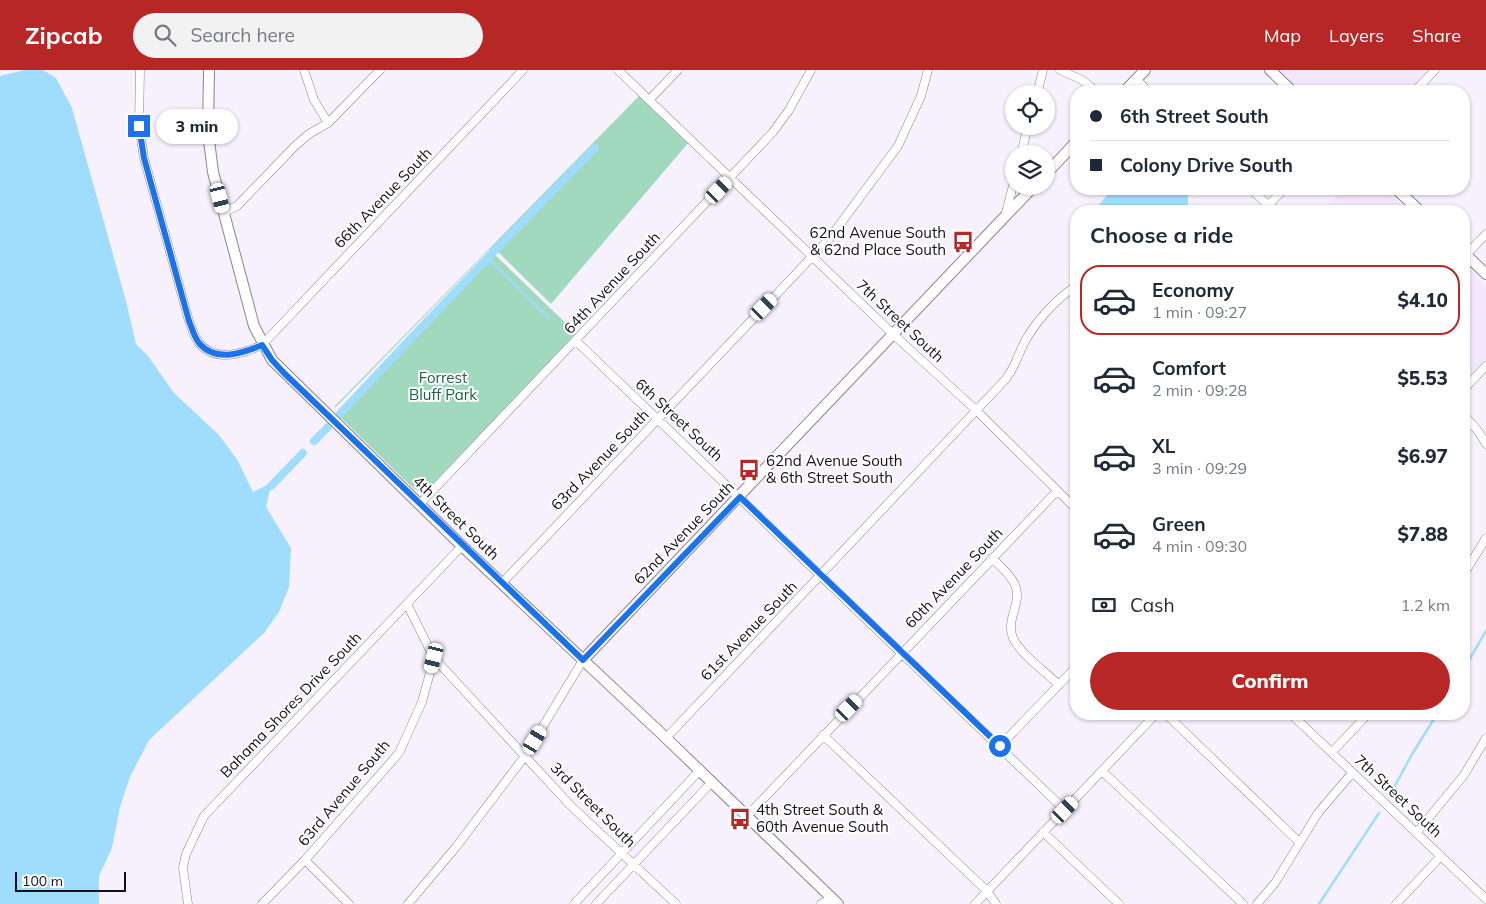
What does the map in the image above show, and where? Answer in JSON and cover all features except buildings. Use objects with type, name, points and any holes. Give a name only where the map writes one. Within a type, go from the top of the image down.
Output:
[{"type":"street","points":[[140,70],[139,126],[144,158],[189,321],[195,335],[206,349],[216,354],[243,354],[262,345]]},
{"type":"street","name":"4th Street South","points":[[209,70],[208,133],[214,172],[254,326],[262,345],[278,366],[462,546],[700,770],[835,901]]},
{"type":"street","points":[[304,70],[314,100],[328,123]]},
{"type":"street","points":[[224,212],[237,206],[309,134],[328,123],[380,70]]},
{"type":"street","name":"66th Avenue South","points":[[262,345],[523,70]]},
{"type":"street","name":"7th Street South","points":[[618,70],[894,335],[977,411],[1070,504]]},
{"type":"street","points":[[649,100],[678,70]]},
{"type":"street","name":"64th Avenue South","points":[[420,504],[773,132],[794,102],[811,70]]},
{"type":"street","name":"63rd Avenue South","points":[[502,583],[829,239],[898,146],[921,96],[928,70]]},
{"type":"street","points":[[1039,85],[1043,70]]},
{"type":"street","points":[[1060,70],[1088,85]]},
{"type":"street","points":[[1130,85],[1145,70]]},
{"type":"street","points":[[1270,70],[1286,85]]},
{"type":"street","points":[[1420,85],[1435,70]]},
{"type":"street","points":[[1136,79],[1142,85]]},
{"type":"street","points":[[1055,164],[1070,148]]},
{"type":"street","points":[[1005,218],[1011,195]]},
{"type":"street","name":"62nd Avenue South","points":[[408,904],[456,847],[526,756],[583,660],[1026,195]]},
{"type":"street","points":[[1268,205],[1278,195]]},
{"type":"street","points":[[1403,195],[1413,205]]},
{"type":"street","points":[[1470,249],[1486,234]]},
{"type":"street","points":[[1470,259],[1486,274]]},
{"type":"street","name":"61st Avenue South","points":[[666,738],[977,411],[1015,368],[1024,344],[1044,316],[1070,290]]},
{"type":"street","name":"6th Street South","points":[[576,341],[1065,810]]},
{"type":"street","points":[[1470,383],[1486,366]]},
{"type":"street","points":[[1470,422],[1486,444]]},
{"type":"street","name":"60th Avenue South","points":[[747,816],[1057,491]]},
{"type":"street","points":[[1470,564],[1486,538]]},
{"type":"street","name":"Bahama Shores Drive South","points":[[188,904],[184,868],[186,854],[204,816],[462,546]]},
{"type":"street","points":[[992,558],[1015,585],[1017,599],[1010,627],[1013,637],[1020,648],[1060,685]]},
{"type":"street","name":"3rd Street South","points":[[407,604],[434,658],[571,806],[676,904]]},
{"type":"street","name":"63rd Avenue South","points":[[262,904],[305,860],[399,753],[422,702],[434,658]]},
{"type":"street","points":[[1000,746],[1070,674]]},
{"type":"street","points":[[974,904],[1150,720]]},
{"type":"street","points":[[1172,720],[1299,842]]},
{"type":"street","name":"7th Street South","points":[[1297,720],[1486,899]]},
{"type":"street","points":[[1332,752],[1362,720]]},
{"type":"street","points":[[823,735],[987,891],[996,904]]},
{"type":"street","points":[[1417,832],[1464,775],[1485,744]]},
{"type":"street","points":[[574,904],[700,770]]},
{"type":"street","points":[[1102,771],[1244,904]]},
{"type":"street","points":[[1257,904],[1275,883],[1318,813],[1352,773]]},
{"type":"street","points":[[596,904],[712,782]]},
{"type":"street","points":[[1043,832],[1119,904]]},
{"type":"street","points":[[1396,904],[1441,856]]},
{"type":"street","points":[[305,860],[349,904]]},
{"type":"street","points":[[820,904],[835,901]]},
{"type":"shaded area","points":[[1275,70],[1429,70],[1414,85],[1291,85]]},
{"type":"shaded area","points":[[1338,195],[1391,195],[1402,205],[1328,205]]},
{"type":"shaded area","points":[[1470,270],[1486,285],[1486,360],[1470,377]]},
{"type":"green space","points":[[639,96],[689,142],[551,304],[495,249],[490,249],[335,408],[335,406]]},
{"type":"green space","name":"Forrest Bluff Park","points":[[492,252],[576,333],[427,490],[422,492],[414,489],[341,418],[338,411]]},
{"type":"water","points":[[25,70],[43,70],[56,78],[72,108],[126,301],[136,344],[148,356],[174,393],[219,435],[238,461],[253,492],[269,484],[271,486],[266,507],[291,548],[289,587],[279,612],[264,633],[149,740],[130,777],[120,807],[112,848],[99,876],[99,904],[0,904],[0,76]]},
{"type":"water","points":[[1107,195],[1188,195],[1188,205],[1099,205]]},
{"type":"waterway","points":[[339,415],[595,148]]},
{"type":"waterway","points":[[487,258],[549,318]]},
{"type":"waterway","points":[[314,441],[328,427]]},
{"type":"waterway","points":[[271,486],[303,453]]},
{"type":"waterway","points":[[1470,659],[1486,631]]},
{"type":"waterway","points":[[1391,793],[1433,720]]},
{"type":"waterway","points":[[1319,904],[1379,813]]},
{"type":"place","name":"62nd Avenue South & 62nd Place South","points":[[963,242]]},
{"type":"place","name":"62nd Avenue South & 6th Street South","points":[[749,470]]},
{"type":"place","name":"4th Street South & 60th Avenue South","points":[[740,819]]},
{"type":"route","points":[[139,126],[144,158],[189,321],[198,342],[216,354],[230,355],[243,354],[262,345],[284,373],[462,546],[583,660],[740,497],[1000,746]]}]
